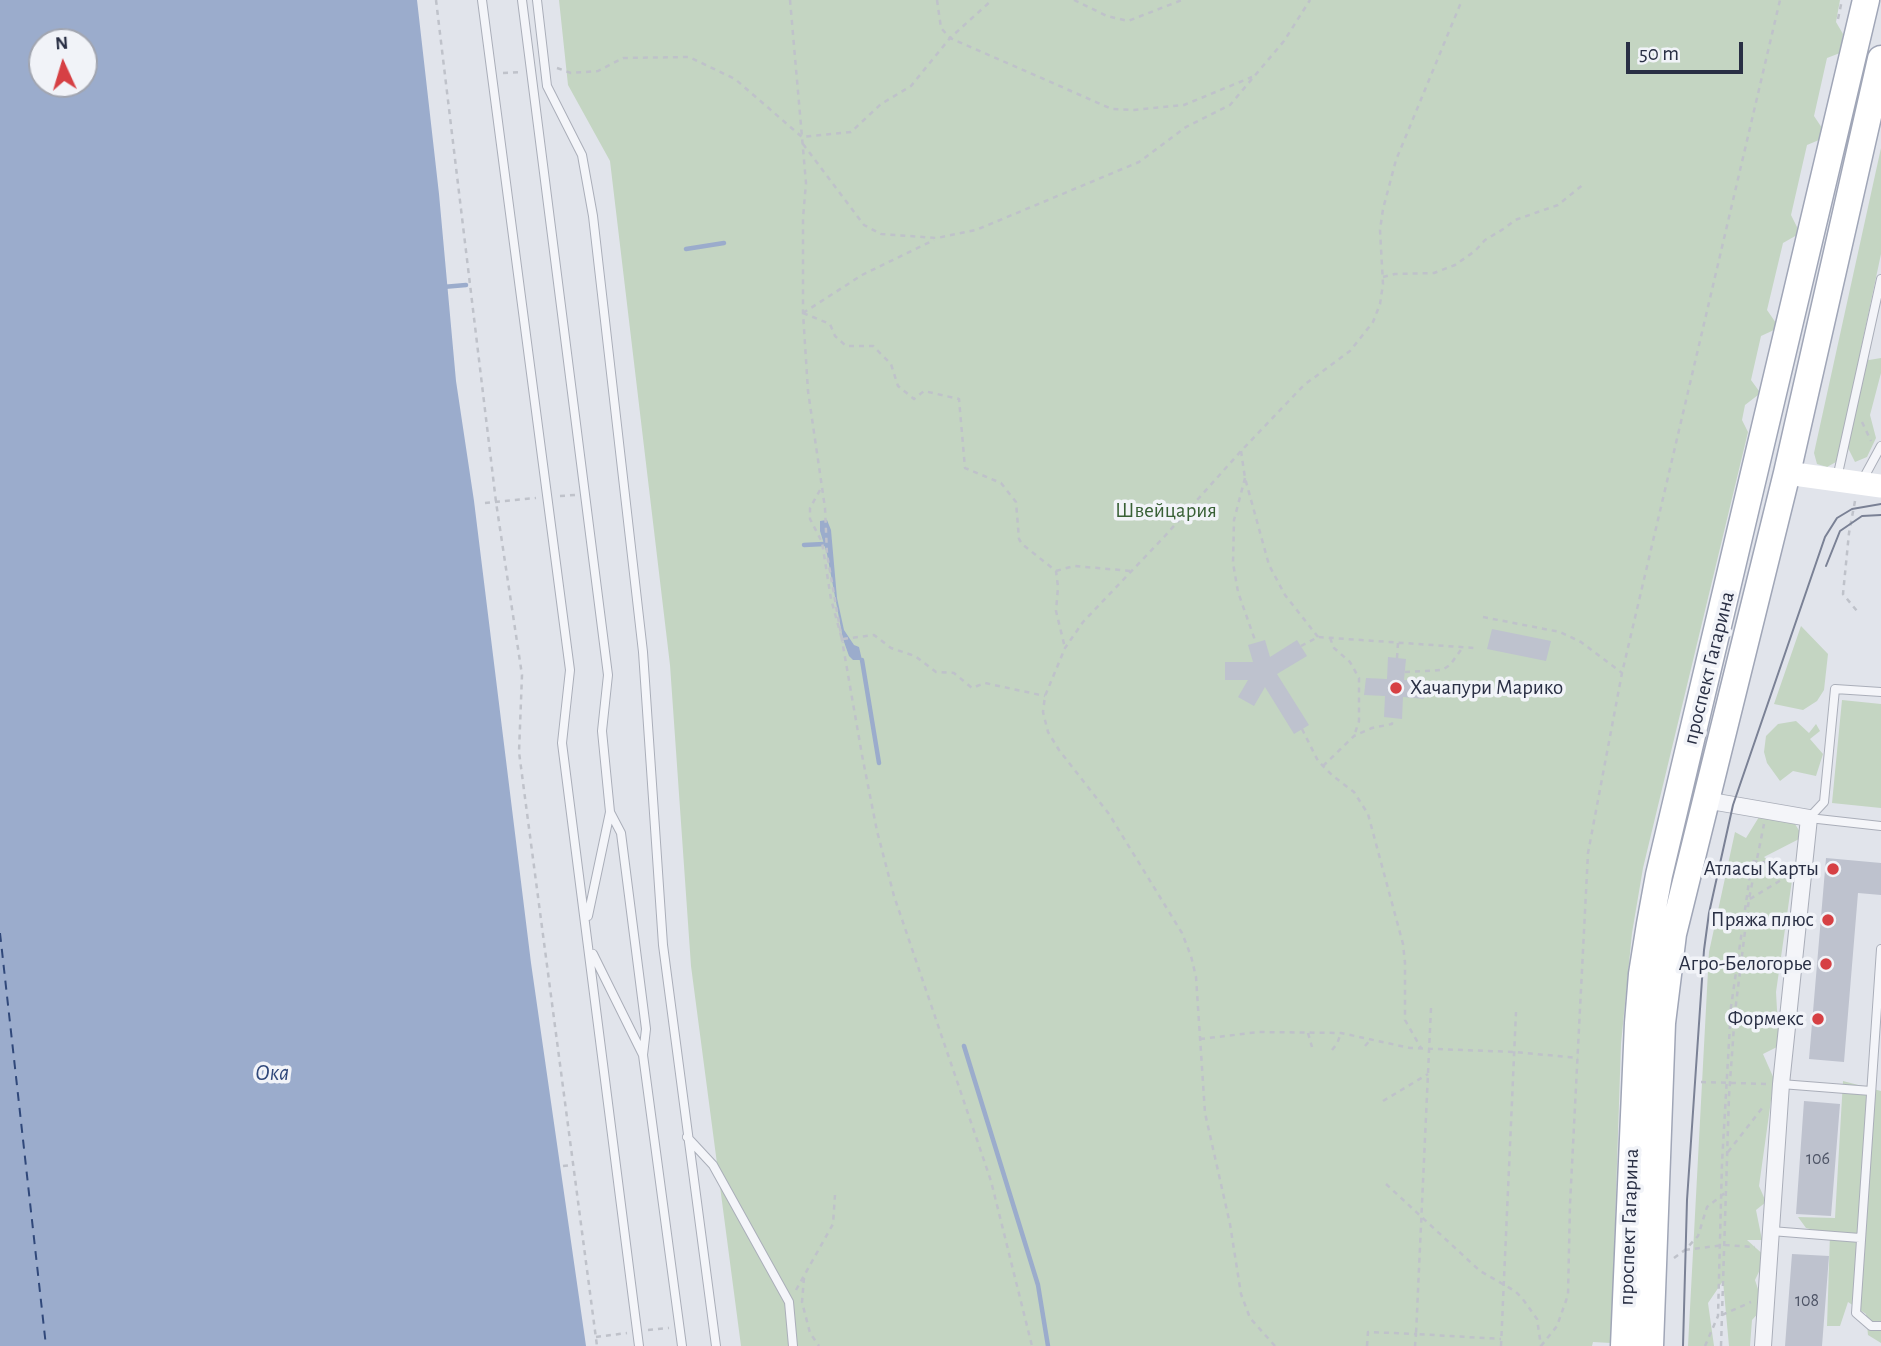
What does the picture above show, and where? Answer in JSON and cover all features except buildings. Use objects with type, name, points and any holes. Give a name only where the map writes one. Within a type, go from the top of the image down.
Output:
[{"type":"main road","name":"проспект Гагарина","points":[[1625,1346],[1638,1023],[1650,924],[1659,875],[1866,0]]},
{"type":"main road","name":"проспект Гагарина","points":[[1650,1346],[1662,1023],[1673,934],[1787,473],[1881,59]]},
{"type":"street","points":[[1787,473],[1871,485]]},
{"type":"street","points":[[1705,800],[1809,818],[1781,1084],[1763,1346]]},
{"type":"lane","points":[[482,0],[570,670],[562,743],[639,1346]]},
{"type":"lane","points":[[522,0],[608,675],[602,731],[610,813],[586,922]]},
{"type":"lane","points":[[537,0],[547,86],[582,155],[593,216],[643,652],[663,945],[716,1346]]},
{"type":"lane","points":[[1836,481],[1881,279]]},
{"type":"lane","points":[[1870,331],[1881,332]]},
{"type":"lane","points":[[1871,485],[1880,450]]},
{"type":"lane","points":[[1809,818],[1824,802],[1835,689],[1881,692]]},
{"type":"lane","points":[[610,813],[621,833],[646,1029],[643,1055],[682,1346]]},
{"type":"lane","points":[[1809,818],[1881,826]]},
{"type":"lane","points":[[590,947],[643,1055]]},
{"type":"lane","points":[[1881,949],[1856,1313],[1871,1326],[1881,1326]]},
{"type":"lane","points":[[1781,1084],[1871,1091]]},
{"type":"lane","points":[[687,1137],[713,1165],[789,1302],[793,1346]]},
{"type":"lane","points":[[1771,1231],[1860,1238]]},
{"type":"path","points":[[436,0],[495,489],[522,675],[519,752],[597,1346]]},
{"type":"path","points":[[790,0],[806,183],[803,218],[803,313],[808,391],[825,508],[827,554],[877,831],[894,896],[991,1181],[1032,1346]]},
{"type":"path","points":[[937,0],[941,28],[950,38],[1112,109],[1134,110],[1184,105],[1255,75]]},
{"type":"path","points":[[544,64],[571,73],[598,71],[623,58],[689,57],[735,79],[802,137],[851,132],[881,104],[911,86],[950,38],[992,0]]},
{"type":"path","points":[[1074,0],[1107,16],[1128,21],[1182,0]]},
{"type":"path","points":[[803,313],[862,275],[937,239],[976,230],[1139,162],[1186,127],[1230,105],[1284,41],[1310,0]]},
{"type":"path","points":[[1275,1346],[1250,1318],[1241,1294],[1230,1223],[1205,1113],[1196,977],[1191,956],[1182,933],[1109,814],[1048,732],[1043,712],[1045,696],[1065,648],[1083,622],[1304,385],[1350,351],[1373,322],[1380,304],[1383,277],[1380,230],[1396,160],[1462,0]]},
{"type":"path","points":[[1386,1184],[1480,1271],[1522,1298],[1537,1319],[1541,1346],[1557,1325],[1568,1296],[1570,1204],[1588,853],[1622,673],[1780,0]]},
{"type":"path","points":[[492,74],[531,72]]},
{"type":"path","points":[[803,144],[864,225],[881,234],[937,239]]},
{"type":"path","points":[[1383,277],[1405,273],[1434,274],[1455,265],[1515,220],[1558,205],[1585,183]]},
{"type":"path","points":[[803,313],[830,324],[835,337],[846,346],[873,346],[891,364],[898,386],[914,399],[924,391],[959,400],[965,468],[1001,484],[1016,502],[1019,539],[1022,544],[1056,571],[1056,611],[1065,648]]},
{"type":"path","points":[[1865,412],[1862,424],[1880,450]]},
{"type":"path","points":[[1241,451],[1245,478],[1269,565],[1285,595],[1318,637]]},
{"type":"path","points":[[1245,478],[1234,520],[1233,563],[1238,592],[1256,643]]},
{"type":"path","points":[[1857,611],[1843,594],[1852,509],[1871,485]]},
{"type":"path","points":[[821,488],[810,508],[810,519],[822,542],[831,599],[839,636],[844,646]]},
{"type":"path","points":[[1056,571],[1074,566],[1131,570]]},
{"type":"path","points":[[1483,617],[1560,632],[1581,642],[1622,673]]},
{"type":"path","points":[[844,639],[874,635],[891,648],[915,656],[936,672],[954,673],[972,688],[985,683],[1045,696]]},
{"type":"path","points":[[1301,646],[1318,637],[1475,648]]},
{"type":"path","points":[[1330,638],[1334,648],[1355,668],[1359,678],[1359,720],[1354,736]]},
{"type":"path","points":[[1397,658],[1398,643]]},
{"type":"path","points":[[1405,672],[1442,670],[1450,665],[1463,647]]},
{"type":"path","points":[[1359,686],[1365,687]]},
{"type":"path","points":[[1425,690],[1465,693]]},
{"type":"path","points":[[1323,766],[1354,736],[1372,728],[1392,724],[1392,718]]},
{"type":"path","points":[[1302,729],[1323,766],[1354,792],[1368,814],[1403,944],[1405,1020],[1421,1048]]},
{"type":"path","points":[[1705,1346],[1717,1316],[1728,1152],[1728,1083],[1749,899],[1765,819]]},
{"type":"path","points":[[1721,1346],[1721,1196],[1731,1007],[1752,861],[1804,866]]},
{"type":"path","points":[[1749,899],[1804,866]]},
{"type":"path","points":[[1415,1346],[1431,1008]]},
{"type":"path","points":[[1501,1346],[1516,1012]]},
{"type":"path","points":[[1200,1039],[1259,1032],[1341,1033],[1395,1046],[1578,1058]]},
{"type":"path","points":[[1307,1032],[1312,1047]]},
{"type":"path","points":[[1332,1051],[1341,1033]]},
{"type":"path","points":[[1365,1046],[1371,1039]]},
{"type":"path","points":[[1383,1101],[1427,1074]]},
{"type":"path","points":[[1701,1082],[1781,1084]]},
{"type":"path","points":[[1728,1152],[1781,1084]]},
{"type":"path","points":[[563,1166],[572,1165]]},
{"type":"path","points":[[1726,1192],[1707,1207],[1698,1236],[1685,1250],[1722,1246],[1769,1248]]},
{"type":"path","points":[[789,1302],[833,1224],[835,1195]]},
{"type":"path","points":[[804,1275],[802,1302],[810,1334],[819,1346]]},
{"type":"path","points":[[1722,1315],[1766,1295]]},
{"type":"path","points":[[1367,1346],[1368,1332],[1501,1339]]},
{"type":"green space","name":"Швейцария","points":[[559,0],[1840,0],[1836,22],[1843,34],[1840,53],[1827,58],[1814,116],[1822,128],[1819,140],[1807,145],[1791,215],[1798,229],[1797,235],[1783,243],[1767,310],[1776,323],[1774,330],[1761,336],[1751,380],[1759,391],[1758,395],[1745,405],[1742,420],[1748,432],[1643,868],[1632,933],[1621,1044],[1611,1343],[1593,1342],[1592,1346],[741,1346],[691,966],[670,665],[610,161],[568,85]]},
{"type":"green space","points":[[1881,148],[1881,254],[1860,353],[1869,360],[1881,358],[1881,373],[1870,415],[1876,438],[1867,457],[1855,462],[1842,436],[1836,462],[1827,467],[1817,464],[1814,453]]},
{"type":"green space","points":[[1801,626],[1828,654],[1824,690],[1817,701],[1803,710],[1774,704]]},
{"type":"green space","points":[[1842,700],[1881,704],[1881,808],[1832,803]]},
{"type":"green space","points":[[1796,721],[1809,733],[1816,724],[1820,731],[1810,739],[1823,754],[1816,776],[1793,771],[1780,781],[1767,763],[1764,752],[1766,736],[1778,724]]},
{"type":"green space","points":[[1759,817],[1795,824],[1803,837],[1764,857],[1792,880],[1776,992],[1779,1046],[1763,1054],[1774,1079],[1759,1186],[1766,1202],[1756,1210],[1762,1240],[1747,1240],[1766,1257],[1755,1280],[1764,1307],[1752,1320],[1750,1346],[1729,1346],[1723,1281],[1708,1303],[1714,1346],[1688,1346],[1709,952],[1735,832],[1746,838]]},
{"type":"green space","points":[[1843,1081],[1881,1091],[1881,1343],[1868,1335],[1866,1314],[1848,1302],[1840,1326],[1827,1326],[1830,1234],[1806,1228],[1798,1217],[1835,1218]]},
{"type":"water","name":"Ока","points":[[0,0],[417,0],[439,194],[456,381],[474,501],[531,963],[586,1346],[0,1346]]},
{"type":"water","points":[[827,520],[831,530],[837,598],[844,630],[854,645],[859,647],[862,660],[853,660],[849,656],[843,639],[820,531],[820,521]]},
{"type":"waterway","points":[[686,249],[724,243]]},
{"type":"waterway","points":[[443,287],[466,285]]},
{"type":"waterway","points":[[804,545],[824,544]]},
{"type":"waterway","points":[[862,660],[879,763]]},
{"type":"waterway","points":[[964,1046],[1038,1285],[1048,1346]]},
{"type":"ferry route","points":[[0,933],[46,1346]]},
{"type":"tram line","points":[[1683,1346],[1687,1200],[1704,950],[1709,913],[1733,805],[1825,537],[1837,518],[1852,509],[1881,504]]},
{"type":"tram line","points":[[1826,566],[1840,531],[1862,516],[1881,515]]},
{"type":"place","name":"Хачапури Марико","points":[[1396,688]]},
{"type":"place","name":"Атласы Карты","points":[[1833,869]]},
{"type":"place","name":"Пряжа плюс","points":[[1828,920]]},
{"type":"place","name":"Агро-Белогорье","points":[[1826,964]]},
{"type":"place","name":"Формекс","points":[[1818,1019]]}]
